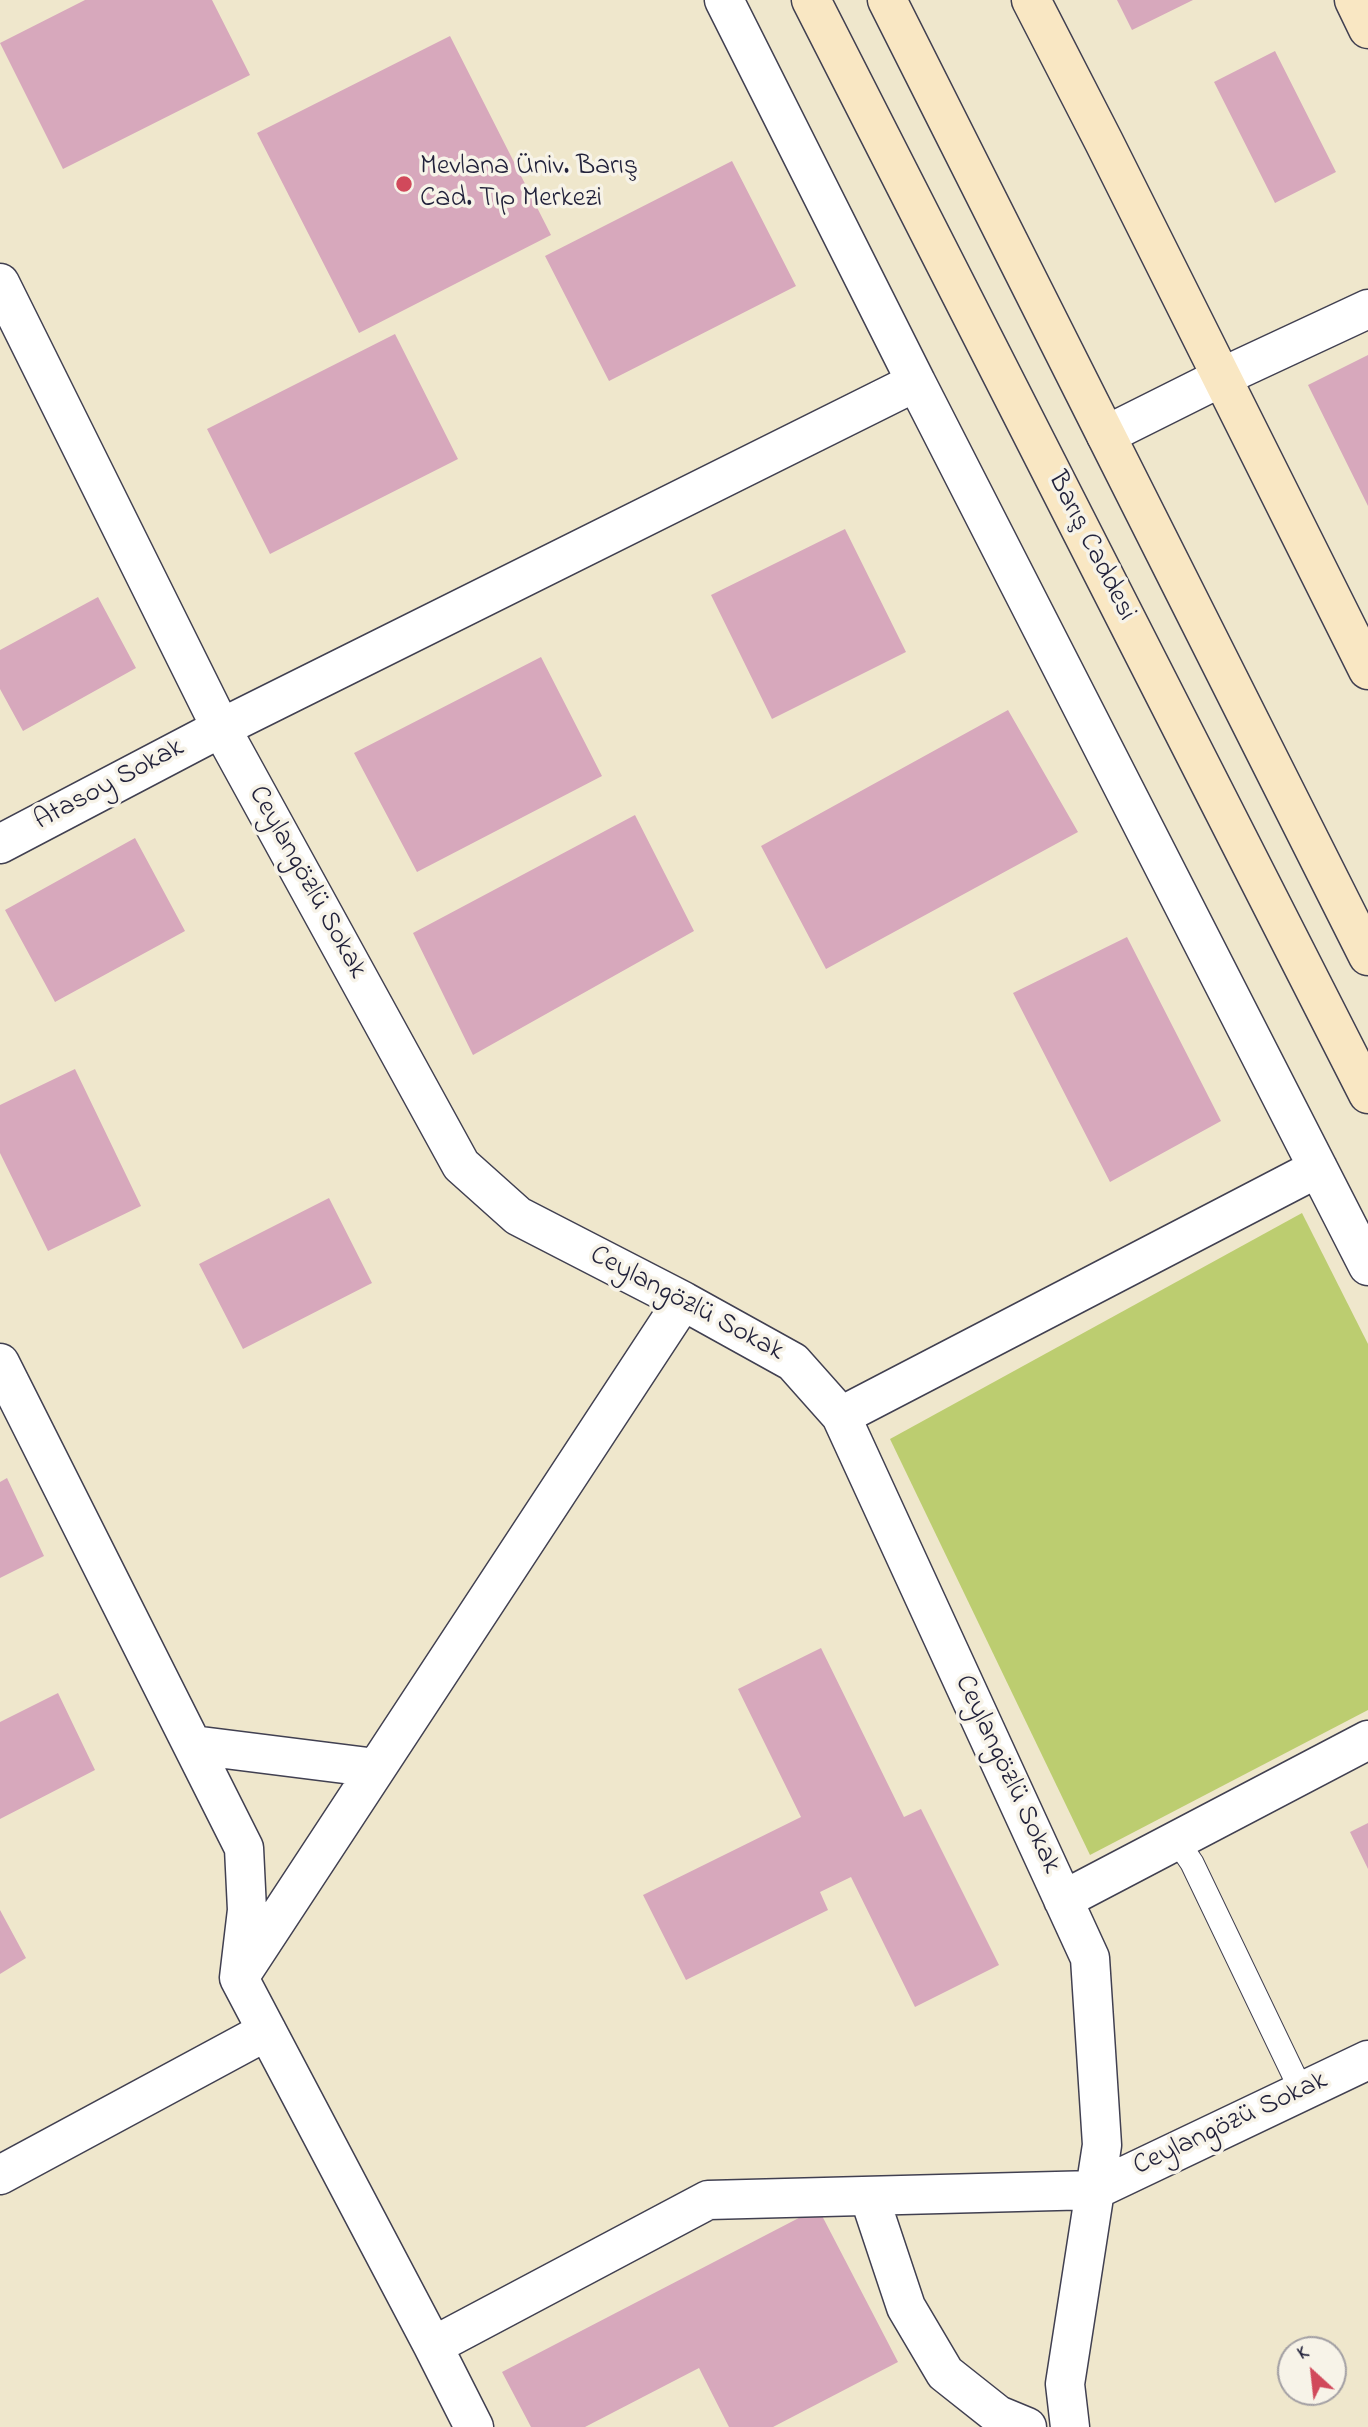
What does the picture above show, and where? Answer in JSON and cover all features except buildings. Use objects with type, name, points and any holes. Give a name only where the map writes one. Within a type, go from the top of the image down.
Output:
[{"type":"main road","name":"Barış Caddesi","points":[[811,0],[1368,1094]]},
{"type":"main road","points":[[887,0],[1368,956]]},
{"type":"main road","points":[[1031,0],[1368,670]]},
{"type":"main road","points":[[1354,0],[1368,29]]},
{"type":"street","points":[[724,0],[1368,1266]]},
{"type":"street","name":"Ceylangözlü Sokak","points":[[4,299],[221,728],[461,1165],[517,1216],[683,1301],[793,1362],[841,1416],[1090,1958],[1102,2144],[1065,2384],[1070,2427]]},
{"type":"street","points":[[1106,435],[1368,309]]},
{"type":"street","name":"Atasoy Sokak","points":[[0,844],[221,728],[916,382]]},
{"type":"street","points":[[841,1416],[1318,1168]]},
{"type":"street","points":[[239,1978],[683,1301]]},
{"type":"street","points":[[0,1363],[244,1848],[247,1910],[239,1978],[474,2427]]},
{"type":"street","points":[[1063,1900],[1368,1740]]},
{"type":"street","points":[[192,1745],[376,1768]]},
{"type":"street","points":[[0,2175],[267,2031]]},
{"type":"street","name":"Ceylangözü Sokak","points":[[1095,2190],[1368,2060]]},
{"type":"street","points":[[433,2346],[708,2200],[1095,2190]]},
{"type":"street","points":[[869,2196],[906,2307],[945,2373],[998,2415],[1027,2427]]},
{"type":"lane","points":[[1177,1841],[1192,1863],[1302,2092]]},
{"type":"green space","points":[[1302,1213],[1368,1344],[1368,1710],[1090,1855],[890,1439]]},
{"type":"place","name":"Mevlana Üniv. Barış Cad. Tıp Merkezi","points":[[404,184]]}]
